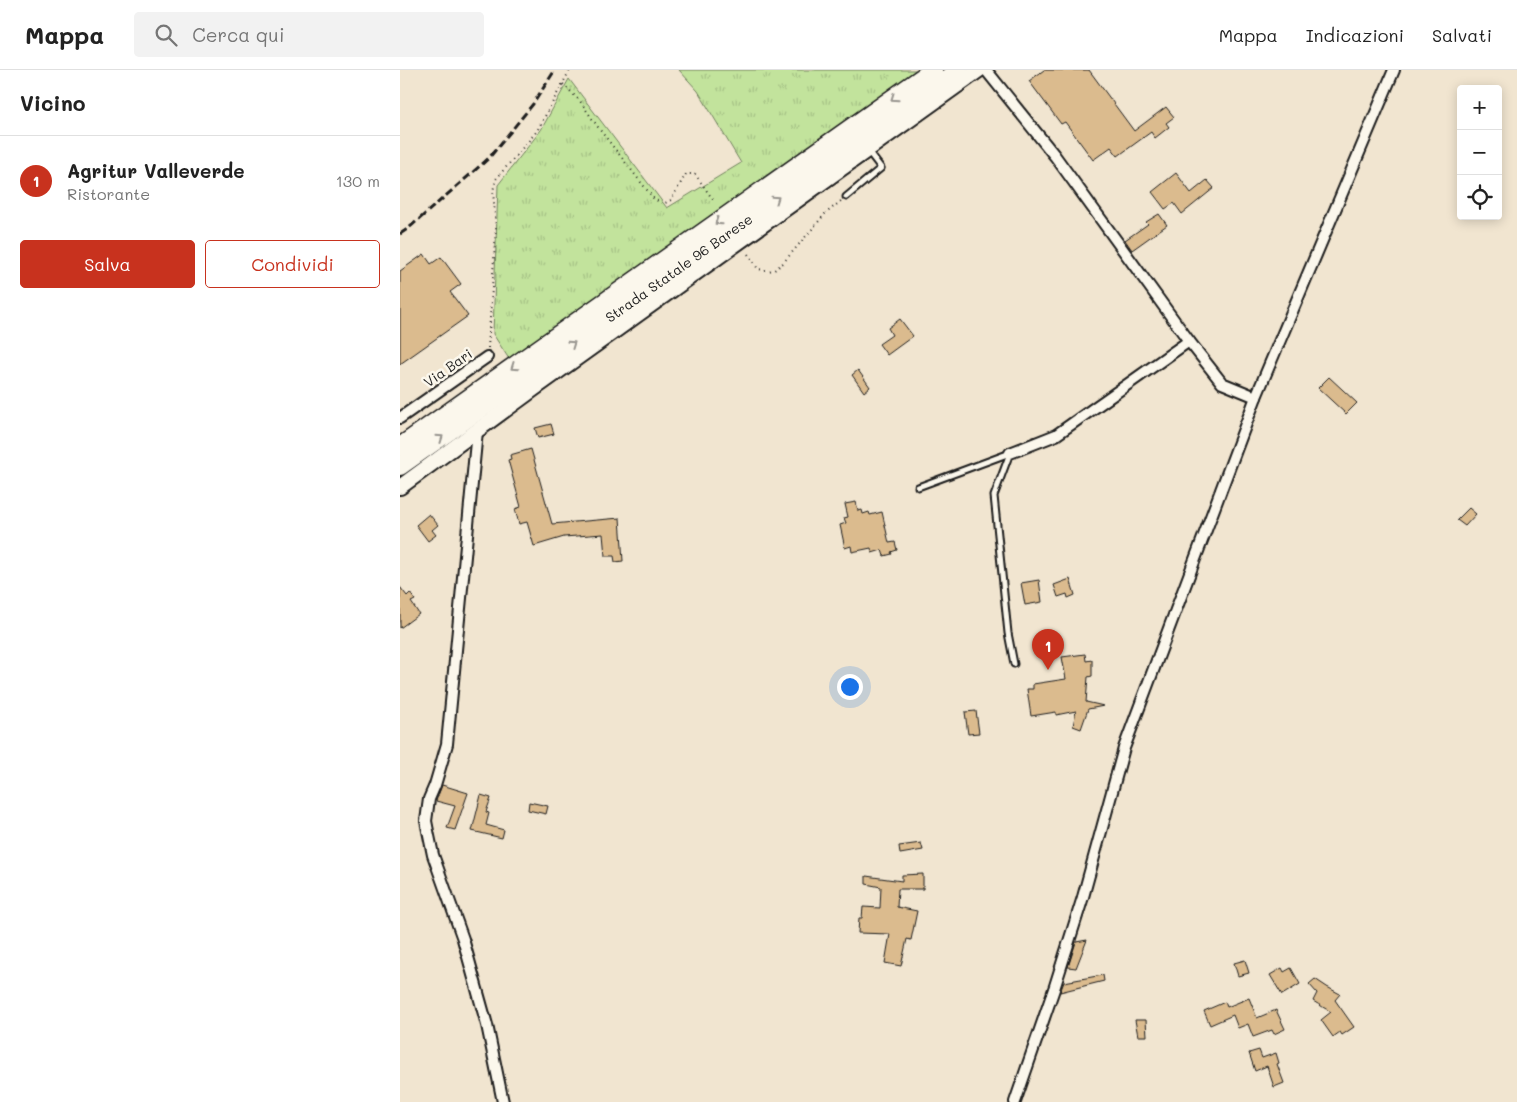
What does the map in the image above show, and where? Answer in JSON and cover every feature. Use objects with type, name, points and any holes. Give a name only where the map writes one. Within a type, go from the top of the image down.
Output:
[{"type":"highway","name":"Strada Statale 96 Barese","points":[[400,447],[933,70]]},
{"type":"highway","name":"Strada Statale 96 Barese","points":[[400,466],[959,70]]},
{"type":"street","points":[[400,488],[535,388],[979,70]]},
{"type":"street","points":[[986,70],[1055,156],[1189,341],[1222,383],[1256,397]]},
{"type":"street","points":[[1015,1102],[1060,971],[1124,748],[1256,397],[1394,70]]},
{"type":"street","points":[[1010,453],[1056,435],[1189,341]]},
{"type":"street","name":"Via Bari","points":[[400,418],[487,357]]},
{"type":"street","points":[[477,431],[447,744],[429,799],[426,821],[433,855],[466,948],[503,1102]]},
{"type":"lane","points":[[846,197],[881,168],[867,151]]},
{"type":"lane","points":[[918,487],[1010,453]]},
{"type":"lane","points":[[1010,453],[994,496],[1008,633],[1014,664]]},
{"type":"path","points":[[487,357],[494,278],[496,228],[493,191],[496,179],[537,131],[570,70]]},
{"type":"path","points":[[563,84],[580,101],[600,130],[654,199],[663,204],[671,200],[686,174],[695,174],[714,201]]},
{"type":"path","points":[[748,254],[758,269],[773,272],[825,214],[846,197]]},
{"type":"green space","points":[[679,70],[921,70],[509,359],[493,334],[498,185],[541,130],[569,79],[667,208],[741,163],[698,91]]},
{"type":"building","points":[[1044,70],[1089,70],[1134,131],[1166,107],[1174,117],[1166,123],[1169,127],[1155,138],[1151,132],[1118,156],[1111,147],[1093,160],[1065,122],[1061,124],[1029,81]]},
{"type":"building","points":[[1176,173],[1191,193],[1207,180],[1214,188],[1182,214],[1174,203],[1165,209],[1152,192]]},
{"type":"building","points":[[1159,214],[1167,225],[1132,250],[1125,240],[1148,224],[1146,222]]},
{"type":"building","points":[[424,254],[431,264],[441,257],[461,284],[450,292],[468,316],[400,364],[400,271]]},
{"type":"building","points":[[900,319],[913,336],[887,355],[879,344],[892,335],[888,328]]},
{"type":"building","points":[[858,370],[870,387],[864,392],[852,375]]},
{"type":"building","points":[[1329,377],[1357,403],[1346,414],[1318,388]]},
{"type":"building","points":[[551,424],[554,434],[538,438],[535,428]]},
{"type":"building","points":[[531,449],[552,524],[620,518],[623,561],[615,562],[614,556],[605,556],[603,534],[564,537],[534,546],[527,522],[519,524],[515,509],[521,507],[508,460],[511,459],[510,455]]},
{"type":"building","points":[[856,502],[858,511],[862,510],[863,514],[869,512],[870,515],[882,512],[889,543],[895,542],[897,550],[891,552],[892,554],[884,556],[882,550],[872,553],[871,548],[852,552],[851,546],[845,548],[840,525],[846,523],[844,518],[848,517],[845,504]]},
{"type":"building","points":[[1469,508],[1476,514],[1465,526],[1457,520]]},
{"type":"building","points":[[429,514],[438,525],[432,530],[436,535],[428,541],[416,525]]},
{"type":"building","points":[[1070,579],[1075,595],[1068,598],[1067,594],[1058,597],[1054,585]]},
{"type":"building","points":[[1039,580],[1042,602],[1025,605],[1021,583]]},
{"type":"building","points":[[400,587],[407,596],[410,593],[415,600],[411,602],[419,614],[400,628]]},
{"type":"building","points":[[1085,654],[1086,661],[1092,660],[1092,676],[1088,677],[1086,702],[1104,706],[1088,709],[1081,729],[1073,726],[1076,711],[1056,715],[1056,712],[1031,716],[1027,689],[1033,689],[1033,684],[1066,679],[1062,657]]},
{"type":"building","points":[[976,711],[979,733],[968,734],[965,712]]},
{"type":"building","points":[[442,785],[468,793],[455,830],[447,828],[455,806],[436,801]]},
{"type":"building","points":[[481,795],[491,798],[486,812],[489,813],[486,825],[504,830],[502,838],[472,831]]},
{"type":"building","points":[[529,802],[548,806],[546,814],[528,810]]},
{"type":"building","points":[[921,843],[923,850],[900,854],[899,846]]},
{"type":"building","points":[[923,874],[923,889],[898,889],[897,907],[917,911],[911,940],[907,939],[901,966],[885,963],[890,934],[858,933],[859,918],[862,918],[863,907],[880,908],[881,887],[866,884],[866,876],[902,881],[902,875]]},
{"type":"building","points":[[1087,940],[1076,968],[1068,967],[1076,942]]},
{"type":"building","points":[[1245,960],[1249,973],[1238,976],[1234,963]]},
{"type":"building","points":[[1282,968],[1284,972],[1291,968],[1300,984],[1282,995],[1270,975]]},
{"type":"building","points":[[1103,975],[1104,981],[1060,992],[1064,982]]},
{"type":"building","points":[[1315,979],[1340,994],[1335,1000],[1354,1027],[1342,1035],[1340,1032],[1333,1037],[1321,1020],[1331,1012],[1313,1001],[1317,993],[1309,984]]},
{"type":"building","points":[[1249,998],[1257,1018],[1276,1010],[1285,1029],[1274,1034],[1272,1030],[1253,1037],[1248,1024],[1238,1028],[1233,1015],[1210,1025],[1204,1011],[1225,1002],[1227,1007]]},
{"type":"building","points":[[1135,1020],[1146,1020],[1147,1036],[1138,1036]]},
{"type":"building","points":[[1259,1050],[1262,1058],[1276,1053],[1279,1063],[1277,1064],[1284,1083],[1274,1087],[1267,1066],[1255,1071],[1249,1053]]},
{"type":"railway","points":[[400,234],[489,158],[533,104],[555,70]]},
{"type":"place","name":"Agritur Valleverde","points":[[1048,670]]}]
